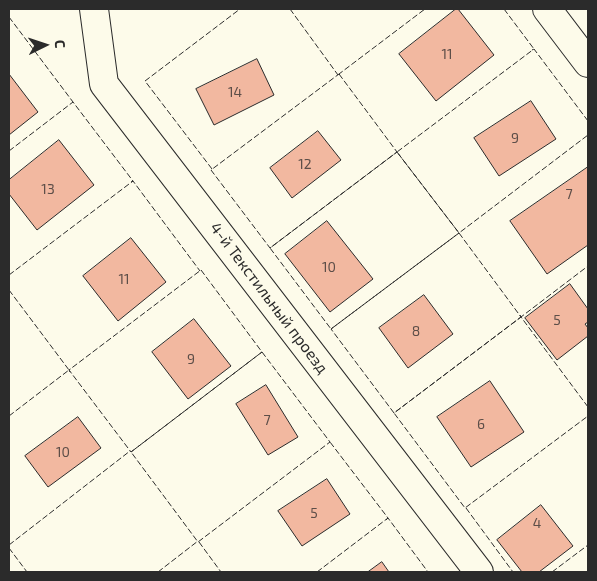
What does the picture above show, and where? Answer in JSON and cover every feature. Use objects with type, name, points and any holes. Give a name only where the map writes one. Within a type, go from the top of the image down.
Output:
[{"type":"street","name":"4-й Текстильный проезд","points":[[94,9],[104,84],[479,572]]},
{"type":"street","points":[[547,9],[588,63]]},
{"type":"building","points":[[458,9],[494,55],[436,101],[399,54]]},
{"type":"building","points":[[257,59],[274,95],[214,125],[196,89]]},
{"type":"building","points":[[9,74],[38,112],[9,135]]},
{"type":"building","points":[[531,101],[556,139],[499,176],[474,138]]},
{"type":"building","points":[[318,131],[341,160],[292,198],[270,168]]},
{"type":"building","points":[[59,140],[94,185],[37,230],[9,194],[9,180]]},
{"type":"building","points":[[588,167],[588,245],[547,274],[510,221]]},
{"type":"building","points":[[327,221],[373,279],[330,312],[285,254]]},
{"type":"building","points":[[131,238],[166,282],[118,321],[83,276]]},
{"type":"building","points":[[570,284],[588,309],[588,322],[585,324],[588,328],[588,336],[557,360],[525,318]]},
{"type":"building","points":[[424,295],[453,334],[408,368],[379,328]]},
{"type":"building","points":[[194,319],[231,366],[188,399],[152,352]]},
{"type":"building","points":[[490,381],[524,432],[471,467],[437,417]]},
{"type":"building","points":[[266,385],[298,437],[268,455],[236,404]]},
{"type":"building","points":[[78,417],[101,448],[48,487],[25,456]]},
{"type":"building","points":[[327,479],[350,514],[302,546],[278,511]]},
{"type":"building","points":[[541,505],[573,546],[539,572],[522,572],[497,540]]},
{"type":"building","points":[[382,562],[389,572],[368,572]]},
{"type":"fence","points":[[212,169],[145,81],[240,9]]},
{"type":"fence","points":[[290,9],[338,75]]},
{"type":"fence","points":[[340,75],[425,9]]},
{"type":"fence","points":[[504,9],[534,49],[532,50]]},
{"type":"fence","points":[[9,17],[73,102]]},
{"type":"fence","points":[[588,121],[534,49],[397,152],[459,233],[588,135]]},
{"type":"fence","points":[[339,74],[397,152],[270,248],[211,170],[339,74]]},
{"type":"fence","points":[[9,151],[73,102],[133,181],[131,182]]},
{"type":"fence","points":[[397,152],[459,233],[331,329],[270,248],[397,152]]},
{"type":"fence","points":[[9,275],[133,181],[200,271]]},
{"type":"fence","points":[[459,233],[521,317],[394,413],[331,329],[459,233]]},
{"type":"fence","points":[[520,315],[521,317],[588,266]]},
{"type":"fence","points":[[201,270],[262,352],[131,452],[69,370],[201,270]]},
{"type":"fence","points":[[9,290],[69,370],[71,369]]},
{"type":"fence","points":[[588,407],[521,317],[394,413],[465,508],[588,416]]},
{"type":"fence","points":[[262,352],[330,442],[198,542],[131,452],[262,352]]},
{"type":"fence","points":[[9,416],[69,370],[70,372]]},
{"type":"fence","points":[[317,572],[388,518],[330,442],[328,443]]},
{"type":"fence","points":[[9,545],[130,451]]},
{"type":"fence","points":[[466,508],[513,572]]},
{"type":"fence","points":[[386,520],[388,518],[428,572]]},
{"type":"fence","points":[[158,572],[198,541]]},
{"type":"fence","points":[[199,542],[221,572]]},
{"type":"fence","points":[[552,572],[588,545]]},
{"type":"fence","points":[[9,548],[27,572]]}]
